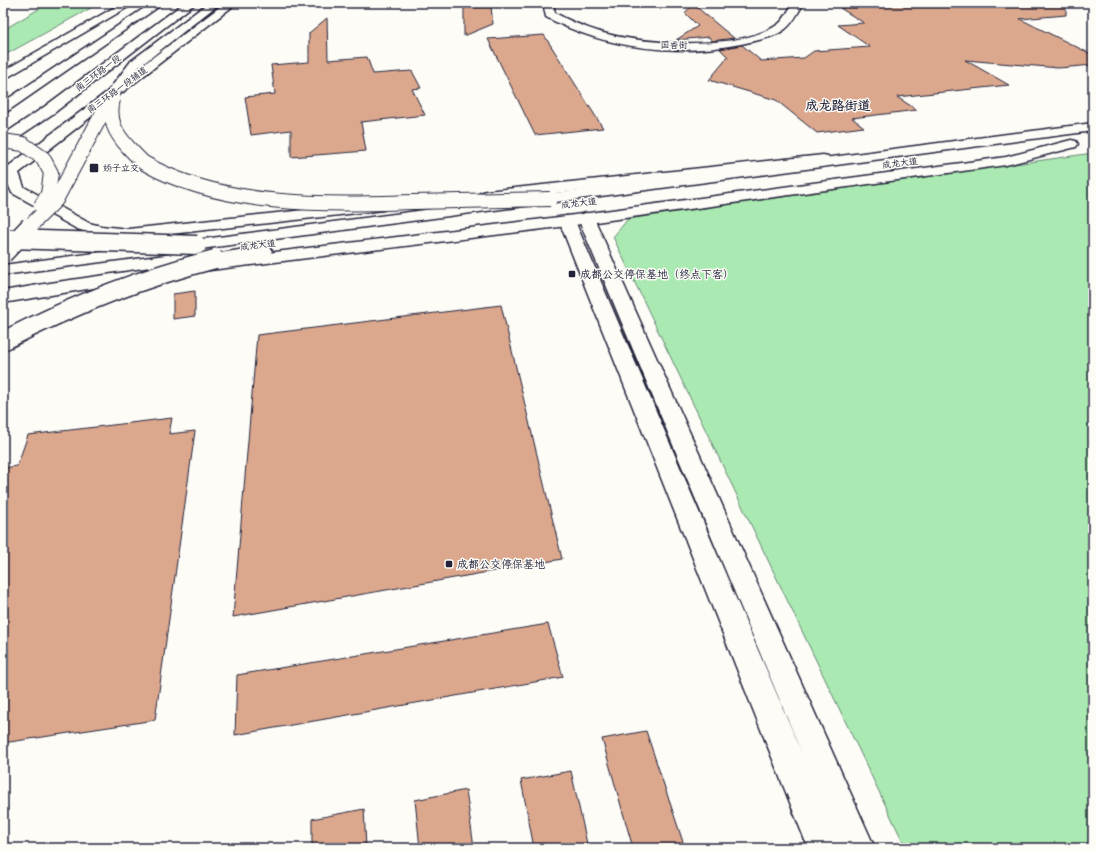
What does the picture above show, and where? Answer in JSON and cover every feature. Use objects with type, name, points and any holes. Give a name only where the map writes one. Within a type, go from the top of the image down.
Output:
[{"type":"main road","points":[[3,76],[130,3]]},
{"type":"main road","points":[[15,86],[141,3]]},
{"type":"main road","points":[[6,107],[159,3]]},
{"type":"main road","name":"南三环路一段","points":[[3,141],[49,110],[191,3]]},
{"type":"main road","points":[[3,254],[56,200],[115,90],[135,64],[215,3]]},
{"type":"main road","name":"南三环路一段辅道","points":[[7,175],[80,117],[232,3]]},
{"type":"main road","name":"国香街","points":[[548,3],[550,15],[573,27],[608,38],[667,46],[726,43],[759,37],[778,30],[790,19],[794,8],[799,3]]},
{"type":"main road","points":[[115,90],[110,113],[118,136],[143,162],[189,183],[246,196],[299,202],[565,211]]},
{"type":"main road","points":[[3,147],[23,127]]},
{"type":"main road","name":"成龙大道","points":[[68,266],[565,211],[736,178],[896,153],[1093,127]]},
{"type":"main road","points":[[3,141],[22,144],[43,158],[51,173],[48,194],[27,231]]},
{"type":"main road","name":"成龙大道","points":[[736,178],[1093,141]]},
{"type":"main road","points":[[3,341],[40,321],[113,289],[184,266],[215,259],[289,246],[565,211],[1006,161],[1071,144]]},
{"type":"main road","points":[[3,245],[133,234],[804,161],[896,153]]},
{"type":"main road","points":[[7,175],[16,190],[83,226],[100,231],[133,234]]},
{"type":"main road","points":[[3,297],[50,288],[208,266],[565,211]]},
{"type":"main road","points":[[565,211],[825,848]]},
{"type":"main road","points":[[565,211],[858,848]]},
{"type":"main road","name":"成龙大道","points":[[68,266],[197,245],[565,211]]},
{"type":"main road","points":[[3,238],[197,245]]},
{"type":"main road","points":[[3,270],[68,266]]},
{"type":"main road","points":[[3,279],[68,266]]},
{"type":"main road","points":[[3,302],[50,288]]},
{"type":"green space","points":[[49,3],[100,3],[3,56],[3,30]]},
{"type":"green space","points":[[1093,153],[1093,848],[906,848],[613,237],[628,219]]},
{"type":"building","points":[[899,3],[1066,3],[1066,15],[1020,19],[1093,55],[1093,65],[1059,68],[965,60],[1009,85],[897,97],[917,110],[852,118],[864,127],[817,133],[776,100],[709,80],[728,57],[720,49],[742,45],[761,61],[804,58],[814,51],[870,47],[838,25],[864,23],[840,8]]},
{"type":"building","points":[[693,4],[734,38],[712,41],[709,37],[676,40],[698,26],[685,13]]},
{"type":"building","points":[[464,7],[491,7],[493,24],[464,36]]},
{"type":"building","points":[[327,18],[328,60],[367,57],[373,74],[412,71],[421,88],[412,89],[425,115],[361,122],[366,151],[291,157],[291,130],[251,135],[245,97],[275,94],[271,65],[309,62],[309,33]]},
{"type":"building","points":[[544,35],[603,128],[535,135],[488,39]]},
{"type":"building","points":[[195,291],[195,316],[173,319],[173,294]]},
{"type":"building","points":[[501,305],[562,559],[233,617],[257,335]]},
{"type":"building","points":[[172,418],[169,434],[195,431],[155,720],[3,743],[3,468],[17,466],[28,435]]},
{"type":"building","points":[[548,624],[563,677],[235,735],[237,675]]},
{"type":"building","points":[[646,731],[685,848],[633,848],[602,739]]},
{"type":"building","points":[[571,771],[588,848],[534,848],[521,780]]},
{"type":"building","points":[[466,790],[474,848],[420,848],[415,800]]},
{"type":"building","points":[[364,809],[366,848],[312,848],[312,819]]},
{"type":"place","name":"娇子立交","points":[[94,168]]},
{"type":"place","name":"成都公交停保基地（终点下客）","points":[[572,274]]},
{"type":"place","name":"成都公交停保基地","points":[[449,564]]},
{"type":"district","name":"成龙路街道","points":[[838,105]]}]
